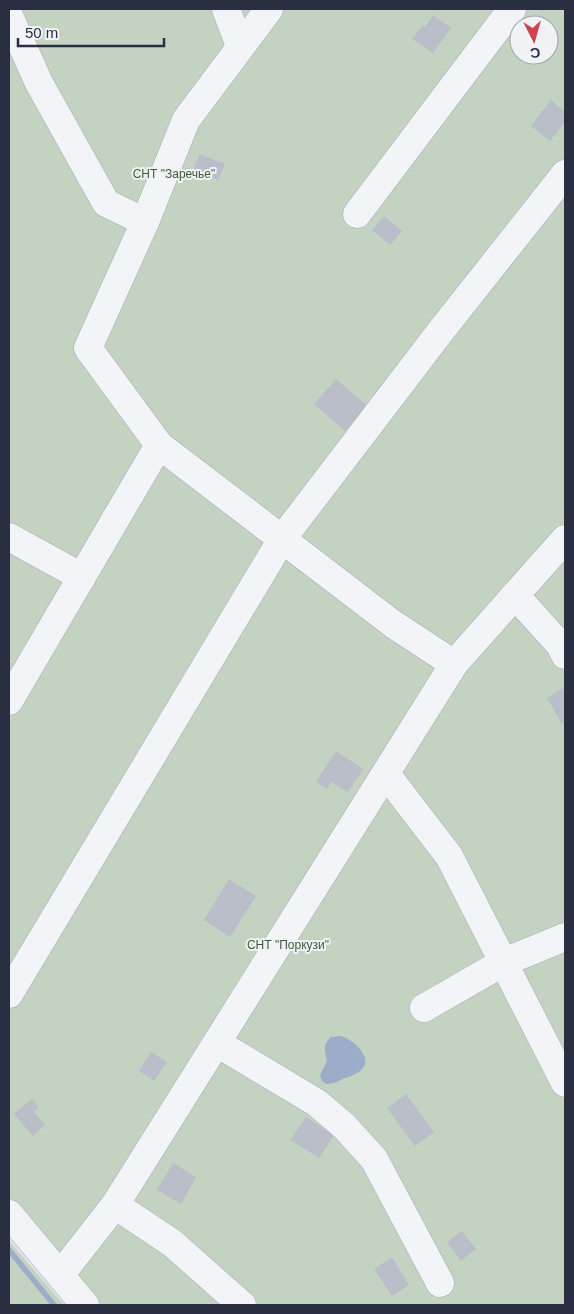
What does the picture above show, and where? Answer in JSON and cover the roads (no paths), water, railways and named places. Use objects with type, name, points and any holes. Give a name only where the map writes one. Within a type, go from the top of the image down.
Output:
[{"type":"street","points":[[226,9],[240,46]]},
{"type":"street","points":[[269,9],[186,120],[145,222],[88,348],[159,445],[393,624],[454,664]]},
{"type":"street","points":[[357,214],[512,9]]},
{"type":"street","points":[[9,16],[39,83],[106,203],[145,222]]},
{"type":"street","points":[[9,994],[282,539],[440,332],[565,174]]},
{"type":"street","points":[[9,701],[159,445]]},
{"type":"street","points":[[9,537],[82,577]]},
{"type":"street","points":[[61,1274],[114,1205],[454,664],[565,539]]},
{"type":"street","points":[[515,595],[560,645],[565,655]]},
{"type":"street","points":[[386,774],[449,856],[565,1083]]},
{"type":"street","points":[[424,1008],[504,962],[565,937]]},
{"type":"street","points":[[217,1043],[317,1103],[344,1126],[374,1159],[440,1283]]},
{"type":"street","points":[[114,1205],[172,1243],[242,1305]]},
{"type":"street","points":[[9,1214],[85,1305]]},
{"type":"water","points":[[340,1036],[351,1041],[360,1049],[364,1055],[365,1064],[356,1074],[334,1083],[326,1084],[322,1081],[320,1075],[327,1061],[325,1045],[331,1037]]},
{"type":"waterway","points":[[9,1250],[54,1305]]},
{"type":"park label","name":"СНТ \"Заречье\"","points":[[174,174]]},
{"type":"park label","name":"СНТ \"Поркузи\"","points":[[288,945]]}]
